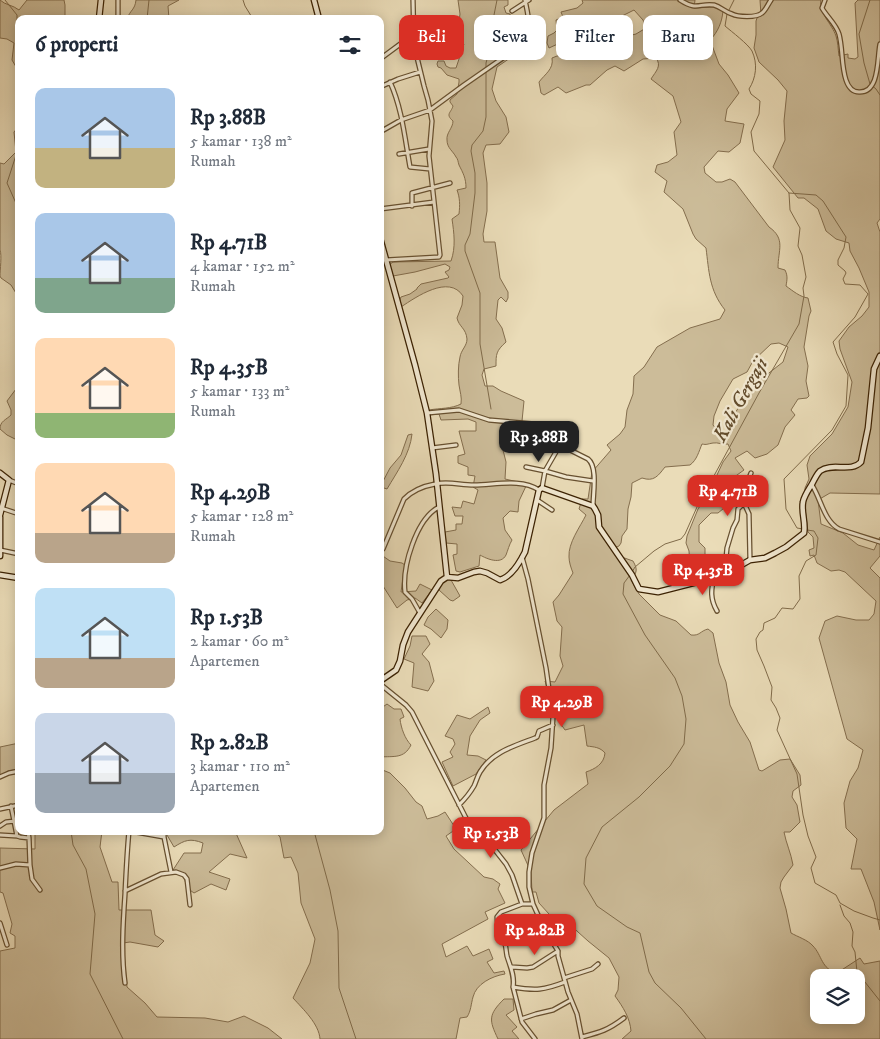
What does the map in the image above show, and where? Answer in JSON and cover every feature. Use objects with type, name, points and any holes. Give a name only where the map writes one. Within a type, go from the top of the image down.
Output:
[{"type":"street","points":[[99,15],[101,0]]},
{"type":"street","points":[[118,0],[118,15]]},
{"type":"street","points":[[314,0],[318,15]]},
{"type":"street","points":[[413,0],[413,15]]},
{"type":"street","points":[[680,0],[693,6],[711,5],[743,17],[758,16],[771,0]]},
{"type":"street","points":[[825,0],[822,8],[838,32],[844,71],[848,86],[853,91],[864,92],[876,78],[880,44]]},
{"type":"street","points":[[384,130],[401,120],[430,110],[523,44],[529,34],[526,1],[512,11]]},
{"type":"street","points":[[384,56],[399,45]]},
{"type":"street","points":[[386,260],[440,257],[430,169],[429,149],[432,128],[430,110],[417,60]]},
{"type":"street","points":[[384,85],[420,72]]},
{"type":"street","points":[[390,82],[396,98],[410,167],[430,169]]},
{"type":"street","points":[[399,154],[429,149]]},
{"type":"street","points":[[412,206],[412,193],[450,183]]},
{"type":"street","points":[[384,209],[434,202]]},
{"type":"street","points":[[384,253],[427,413],[447,577]]},
{"type":"street","points":[[427,413],[459,410],[490,420],[534,424],[544,429],[560,445],[590,460],[593,466],[593,506],[598,515],[599,527],[617,551],[639,589],[652,592],[668,590],[714,577],[725,570],[736,568],[750,560],[765,558],[786,547],[802,535],[805,530],[804,500],[821,470],[852,467],[861,462],[868,428],[874,369],[880,356]]},
{"type":"street","points":[[432,448],[456,445]]},
{"type":"street","points":[[384,679],[399,666],[405,638],[441,581],[447,577],[458,578],[480,571],[497,579],[503,579],[508,576],[522,557],[545,471],[560,445]]},
{"type":"street","points":[[526,467],[566,478],[593,481]]},
{"type":"street","points":[[0,473],[15,482]]},
{"type":"street","points":[[750,560],[749,514],[744,503],[746,486],[751,473]]},
{"type":"street","points":[[0,556],[0,516],[9,480]]},
{"type":"street","points":[[384,547],[404,499],[423,488],[437,483],[454,482],[474,485],[509,482],[532,486],[593,506]]},
{"type":"street","points":[[811,485],[834,526],[880,542]]},
{"type":"street","points":[[0,491],[6,493]]},
{"type":"street","points":[[537,500],[552,510]]},
{"type":"street","points":[[725,570],[726,552],[737,520],[738,509],[744,503]]},
{"type":"street","points":[[420,612],[405,592],[407,567],[413,543],[422,523],[439,507]]},
{"type":"street","points":[[1,508],[15,513]]},
{"type":"street","points":[[0,550],[15,553]]},
{"type":"street","points":[[522,557],[527,574],[553,709],[551,748],[544,785],[544,818],[532,853],[529,887],[533,904],[540,920],[558,951],[571,1000],[577,1014],[582,1038],[603,1032],[624,1018]]},
{"type":"street","points":[[0,575],[15,577]]},
{"type":"street","points":[[714,577],[711,590],[713,603],[717,611]]},
{"type":"street","points":[[384,686],[412,712],[472,828],[502,858],[509,869],[522,904]]},
{"type":"street","points":[[459,805],[473,787],[480,771],[497,754],[537,737],[539,731],[553,725]]},
{"type":"street","points":[[0,777],[15,772]]},
{"type":"street","points":[[0,826],[6,822],[15,821],[11,806]]},
{"type":"street","points":[[0,809],[15,806]]},
{"type":"street","points":[[0,835],[28,838],[32,878],[40,890]]},
{"type":"street","points":[[124,984],[125,870],[128,859],[130,835]]},
{"type":"street","points":[[149,835],[164,838],[171,872]]},
{"type":"street","points":[[490,845],[501,835]]},
{"type":"street","points":[[0,868],[16,864],[30,865]]},
{"type":"street","points":[[125,891],[153,877],[171,872],[181,873],[187,879],[190,905]]},
{"type":"street","points":[[533,904],[522,904],[501,912],[497,917],[500,932],[512,966],[513,987],[521,1019],[526,1029],[535,1039]]},
{"type":"street","points":[[524,926],[540,920]]},
{"type":"street","points":[[0,923],[7,945]]},
{"type":"street","points":[[512,966],[533,967],[558,951]]},
{"type":"street","points":[[513,987],[541,990],[592,969],[598,964]]},
{"type":"street","points":[[521,1019],[553,1010],[571,1000]]},
{"type":"shaded area","points":[[0,0],[19,10],[27,0],[64,0],[65,15],[15,15],[15,65],[12,60],[14,43],[0,38]]},
{"type":"shaded area","points":[[136,0],[179,0],[168,6],[169,15],[129,15],[135,6]]},
{"type":"shaded area","points":[[458,0],[508,0],[508,5],[504,7],[506,13],[510,15],[474,15],[474,60],[507,60],[497,67],[492,89],[496,101],[506,117],[509,132],[500,144],[486,145],[483,153],[487,183],[484,242],[495,242],[500,278],[508,292],[508,298],[506,302],[501,297],[498,300],[496,319],[502,328],[506,342],[497,353],[496,366],[484,369],[482,375],[485,386],[493,386],[524,401],[522,421],[532,427],[514,429],[503,450],[506,462],[505,479],[527,484],[519,501],[518,512],[510,511],[503,518],[505,530],[512,540],[506,555],[501,560],[494,560],[480,555],[479,566],[460,572],[456,571],[453,555],[457,554],[457,544],[446,543],[445,532],[456,530],[456,524],[462,524],[463,516],[455,516],[452,507],[461,508],[463,501],[474,504],[478,490],[473,487],[475,476],[468,475],[468,467],[458,463],[458,456],[465,454],[459,431],[476,431],[476,422],[468,419],[441,420],[439,414],[429,415],[429,410],[449,408],[461,404],[458,378],[459,364],[467,339],[457,318],[463,296],[457,290],[450,287],[441,287],[424,293],[401,307],[401,297],[410,294],[421,284],[448,278],[445,272],[450,267],[445,264],[393,276],[390,273],[389,265],[393,262],[451,261],[453,256],[452,219],[459,214],[457,190],[466,188],[464,176],[447,140],[453,121],[449,115],[453,106],[450,100],[457,94],[459,79],[447,75],[437,64],[438,61],[444,61],[446,66],[456,68],[459,60],[464,60],[464,15],[460,14]]},
{"type":"shaded area","points":[[582,0],[695,0],[694,8],[714,7],[723,11],[719,27],[713,36],[713,15],[643,15],[643,20],[634,10],[624,15],[562,15],[561,12],[577,8],[583,3]]},
{"type":"shaded area","points":[[760,0],[821,0],[823,14],[836,36],[839,56],[848,54],[848,58],[855,59],[858,57],[855,3],[858,0],[880,0],[880,219],[877,223],[880,232],[880,494],[830,493],[818,500],[821,524],[843,533],[858,545],[874,550],[880,537],[880,556],[870,568],[880,578],[880,930],[874,902],[861,869],[851,869],[857,839],[846,828],[844,803],[850,781],[858,768],[863,750],[847,739],[819,638],[825,621],[837,616],[856,620],[869,620],[874,614],[876,601],[845,572],[839,570],[831,571],[817,563],[814,555],[810,556],[809,550],[814,548],[813,537],[808,532],[805,508],[805,488],[809,479],[807,465],[810,456],[832,434],[848,407],[852,382],[839,341],[849,327],[869,307],[869,292],[850,251],[849,243],[836,239],[826,231],[818,209],[804,198],[798,198],[773,167],[785,140],[784,121],[787,91],[759,62],[754,48],[756,21],[761,15]]},
{"type":"shaded area","points":[[643,30],[643,59],[624,71],[615,66],[607,70],[590,85],[566,93],[558,87],[544,95],[541,93],[539,82],[552,65],[552,58],[556,56],[556,60],[633,60],[633,35]]},
{"type":"shaded area","points":[[556,31],[556,45],[549,48],[547,43],[548,36]]},
{"type":"shaded area","points":[[713,48],[719,64],[739,93],[727,109],[725,121],[744,124],[740,143],[729,152],[718,151],[704,167],[705,173],[716,182],[730,179],[735,182],[778,236],[780,245],[778,268],[785,270],[787,276],[786,286],[799,295],[808,298],[811,311],[804,347],[808,366],[806,381],[809,396],[798,399],[791,410],[795,415],[785,427],[778,445],[767,454],[755,458],[747,451],[735,458],[744,470],[730,480],[729,504],[718,513],[711,513],[699,525],[699,542],[705,548],[705,568],[693,579],[693,582],[686,581],[690,566],[689,551],[686,543],[687,536],[698,509],[710,490],[723,462],[731,451],[728,444],[702,444],[696,458],[690,465],[665,467],[653,479],[642,478],[632,483],[627,529],[622,536],[619,546],[612,549],[616,555],[633,561],[636,571],[631,580],[639,594],[660,615],[676,621],[691,635],[696,635],[708,629],[713,633],[730,705],[750,742],[759,770],[762,771],[780,760],[790,759],[800,775],[801,785],[793,791],[792,797],[797,805],[800,822],[790,832],[784,832],[793,865],[781,882],[780,888],[791,933],[811,944],[829,969],[810,969],[810,1024],[865,1024],[865,969],[843,969],[860,958],[864,964],[880,961],[880,1039],[622,1039],[631,1031],[626,1013],[615,996],[618,990],[619,977],[609,958],[568,923],[559,925],[539,903],[536,892],[532,892],[531,872],[521,850],[554,810],[588,784],[586,772],[598,766],[603,760],[605,753],[599,748],[587,746],[584,725],[565,730],[551,710],[545,681],[555,682],[563,666],[560,656],[562,627],[557,621],[553,602],[573,573],[569,561],[569,552],[572,541],[586,515],[579,509],[582,499],[588,499],[592,472],[611,450],[607,445],[625,427],[627,410],[633,394],[634,376],[644,367],[657,347],[690,328],[720,319],[725,310],[713,288],[706,248],[693,234],[683,209],[664,192],[667,181],[655,172],[657,165],[668,162],[677,155],[674,132],[681,122],[673,96],[651,79],[658,66],[658,61],[713,60]],"holes":[[[779,343],[788,347],[783,362],[760,380],[745,398],[727,425],[727,438],[721,435],[713,425],[714,416],[720,401],[733,379],[747,372],[753,361],[771,344]]]},
{"type":"shaded area","points":[[15,153],[15,292],[11,285],[0,276],[0,163],[4,164]]},
{"type":"shaded area","points":[[15,390],[15,439],[0,429],[2,422],[11,415],[7,401]]},
{"type":"shaded area","points":[[412,434],[406,456],[387,489],[384,488],[384,479],[390,468],[401,455],[408,435]]},
{"type":"shaded area","points":[[384,557],[390,561],[405,565],[401,592],[416,591],[420,584],[432,590],[422,603],[415,598],[407,600],[397,608],[384,588]]},
{"type":"shaded area","points":[[448,579],[451,580],[460,596],[453,601],[439,590],[443,582]]},
{"type":"shaded area","points":[[436,609],[448,620],[447,629],[441,638],[424,625],[428,617]]},
{"type":"shaded area","points":[[412,636],[426,636],[430,644],[422,654],[429,662],[434,681],[428,691],[412,687],[414,663],[404,659]]},
{"type":"shaded area","points":[[387,704],[394,709],[401,709],[404,717],[400,719],[401,726],[405,737],[411,745],[402,755],[384,757],[384,706]]},
{"type":"shaded area","points":[[488,707],[490,713],[480,720],[470,736],[467,755],[478,756],[486,760],[476,774],[453,786],[442,762],[453,757],[450,752],[455,744],[453,739],[445,736],[457,715],[470,719]]},
{"type":"shaded area","points":[[15,744],[15,770],[8,771],[0,776],[0,747]]},
{"type":"shaded area","points":[[384,771],[390,773],[416,802],[422,806],[427,819],[445,812],[456,829],[446,836],[454,849],[484,877],[493,879],[500,884],[498,889],[505,903],[485,912],[488,919],[442,944],[446,957],[467,946],[473,956],[489,949],[493,959],[487,962],[494,973],[504,971],[505,974],[490,979],[477,988],[467,1017],[460,1018],[456,1039],[320,1039],[314,1022],[293,998],[310,963],[315,939],[301,903],[298,873],[291,857],[284,858],[278,835],[384,835]]},
{"type":"shaded area","points":[[35,835],[102,835],[100,847],[112,882],[118,882],[119,910],[151,910],[155,935],[164,941],[158,947],[130,942],[123,943],[127,987],[157,1017],[205,1018],[228,1022],[244,1016],[268,1028],[282,1039],[0,1039],[0,951],[15,948],[15,936],[10,933],[12,924],[3,893],[0,892],[0,848],[35,849]]},
{"type":"shaded area","points":[[167,835],[237,835],[247,858],[230,854],[209,872],[230,879],[226,890],[211,884],[194,893],[187,888],[184,877],[173,870],[184,853],[201,853],[203,843],[188,841],[174,847]]},
{"type":"shaded area","points":[[504,999],[513,999],[514,1010],[506,1015],[517,1027],[512,1031],[519,1039],[498,1039],[493,1027],[493,1014]]},
{"type":"waterway","points":[[5,0],[17,15]]},
{"type":"waterway","points":[[147,15],[149,0]]},
{"type":"waterway","points":[[243,0],[251,15]]},
{"type":"waterway","points":[[486,68],[494,34],[493,20],[497,0]]},
{"type":"waterway","name":"Kali Gergaji","points":[[729,10],[734,0]]},
{"type":"waterway","points":[[870,0],[859,34],[870,84],[880,95]]},
{"type":"waterway","name":"Kali Gergaji","points":[[632,572],[635,567],[654,551],[665,544],[681,539],[685,534],[697,507],[799,324],[804,296],[803,288],[806,277],[802,255],[798,246],[800,228],[790,210],[789,193],[754,151],[751,132],[759,114],[760,101],[751,94],[749,89],[755,71],[754,56],[747,45],[725,26],[727,14]]},
{"type":"waterway","points":[[486,72],[486,117],[483,131],[472,145],[471,151],[475,173],[475,193],[470,234],[465,245],[465,251],[480,293],[480,344],[491,409]]},
{"type":"waterway","points":[[15,158],[7,183],[15,201]]},
{"type":"waterway","points":[[789,193],[816,195],[823,201],[846,237],[844,248],[838,260],[838,265],[846,273],[843,279],[845,284],[860,285],[868,294],[855,317],[833,342],[848,375],[846,406],[832,430],[784,479],[786,509],[797,528],[803,529]]},
{"type":"waterway","points":[[807,530],[814,531],[818,538],[816,555],[806,561],[799,576],[800,599],[793,609],[782,608],[775,618],[764,623],[763,630],[756,639],[757,650],[772,687],[771,700],[780,718],[777,730],[797,774],[803,815],[816,857],[811,868],[815,883],[836,895],[840,903],[854,911],[880,920]]},
{"type":"waterway","name":"Kali Gergaji","points":[[630,575],[624,583],[623,594],[645,635],[675,678],[682,696],[686,719],[684,744],[670,766],[639,797],[602,827],[586,858],[584,884],[597,906],[627,927],[640,933],[649,972],[655,983],[681,1008],[706,1039]]},
{"type":"waterway","points":[[72,835],[73,845],[86,869],[95,914],[90,974],[123,1039]]},
{"type":"waterway","points":[[315,835],[330,890],[338,931],[339,988],[356,1039]]},
{"type":"waterway","points":[[840,905],[853,932],[852,946],[855,952],[857,972],[880,1001]]}]
